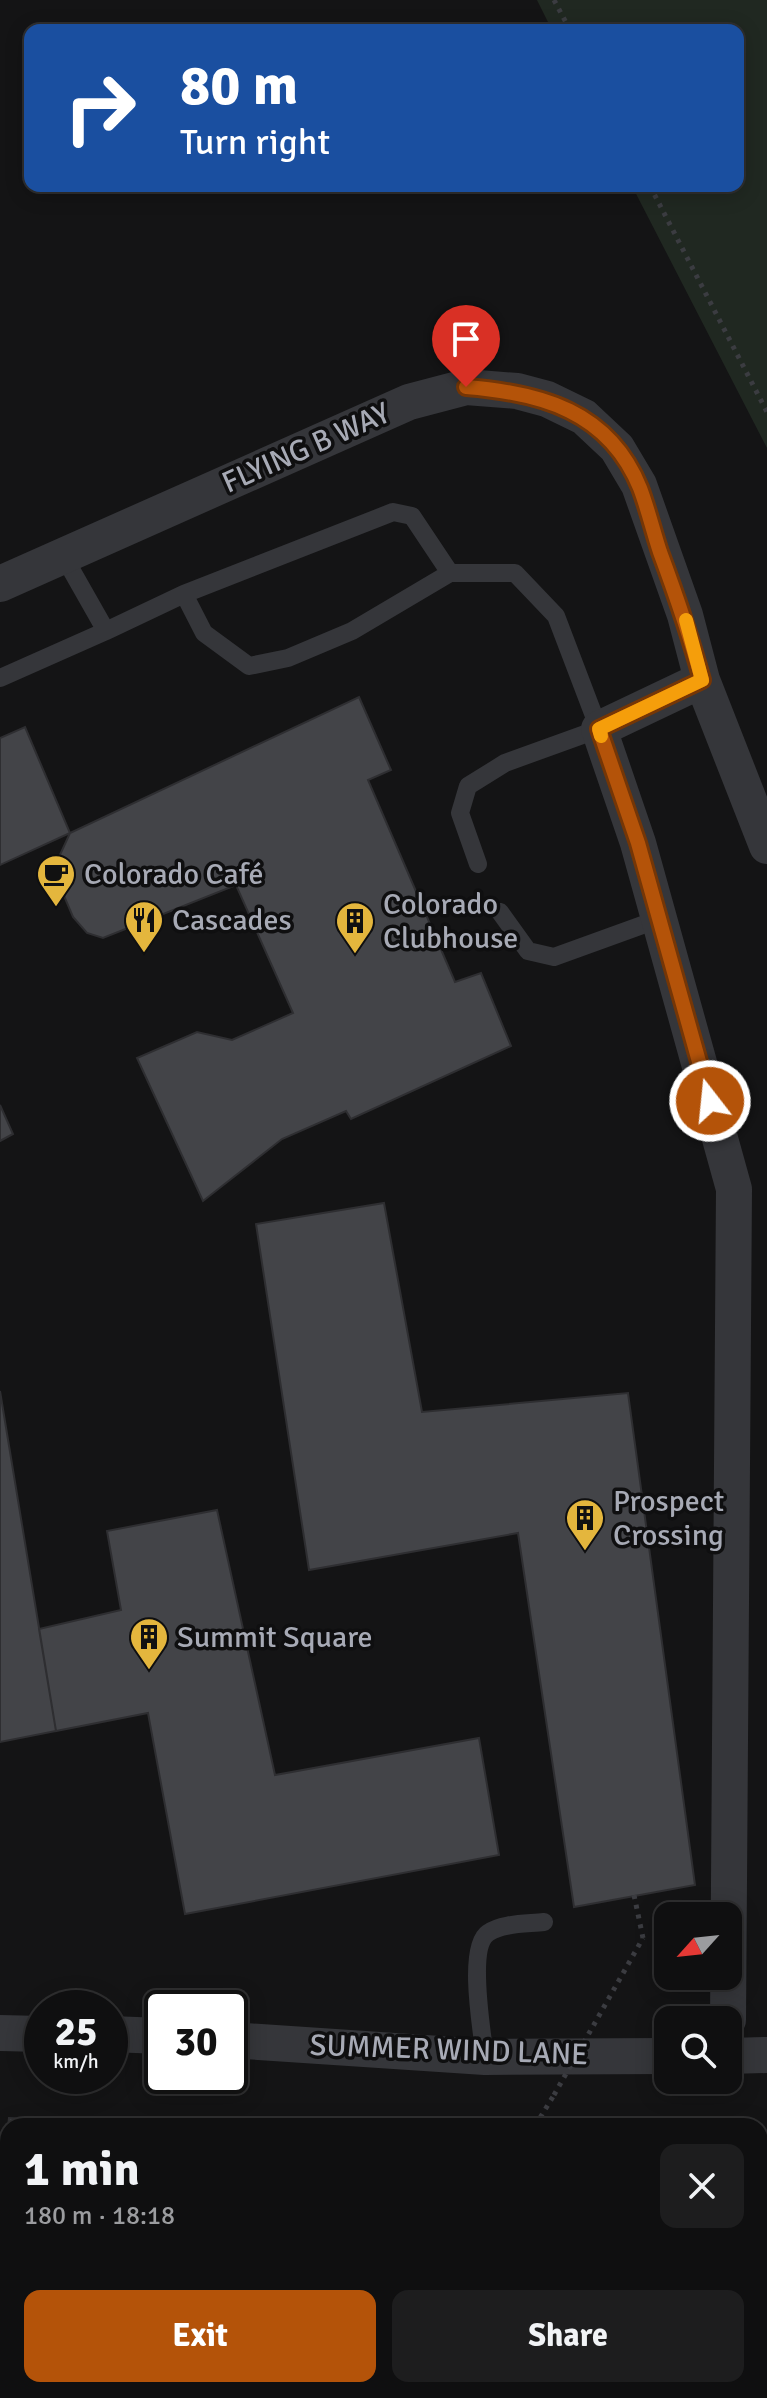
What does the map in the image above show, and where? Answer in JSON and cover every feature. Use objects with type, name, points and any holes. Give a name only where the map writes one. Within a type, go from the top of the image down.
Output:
[{"type":"street","name":"FLYING B WAY","points":[[0,584],[409,402],[466,387],[517,391],[547,399],[584,417],[617,448],[639,485],[685,615],[702,680],[767,846]]},
{"type":"street","points":[[702,680],[599,729],[659,919],[734,1189],[728,2006]]},
{"type":"street","points":[[0,2033],[24,2034]]},
{"type":"street","name":"SUMMER WIND LANE","points":[[248,2041],[485,2057],[654,2056]]},
{"type":"street","points":[[742,2056],[767,2055]]},
{"type":"lane","points":[[0,678],[184,594],[393,512],[412,516],[450,573]]},
{"type":"lane","points":[[64,557],[106,631]]},
{"type":"lane","points":[[184,594],[204,633],[249,666],[288,658],[352,631],[450,573],[515,573],[556,616],[599,729],[505,763],[468,786],[460,813],[478,864]]},
{"type":"lane","points":[[500,912],[528,951],[554,957],[659,919]]},
{"type":"lane","points":[[485,2057],[476,1960],[479,1943],[487,1933],[544,1922]]},
{"type":"path","points":[[554,0],[567,24]]},
{"type":"path","points":[[653,192],[767,412]]},
{"type":"path","points":[[540,2118],[643,1938],[634,1895]]},
{"type":"shaded area","points":[[537,0],[767,0],[767,448],[635,192],[744,192],[744,24],[549,24]]},
{"type":"building","name":"Colorado Clubhouse","points":[[359,697],[391,770],[368,780],[455,982],[481,973],[511,1046],[351,1119],[346,1111],[282,1139],[203,1201],[137,1058],[197,1032],[232,1040],[293,1013],[236,885],[103,938],[87,933],[73,917],[53,870],[70,833]]},
{"type":"building","points":[[25,727],[70,833],[0,865],[0,738]]},
{"type":"building","points":[[0,1105],[13,1134],[0,1141]]},
{"type":"building","name":"Prospect Crossing","points":[[384,1203],[422,1412],[628,1393],[695,1885],[574,1907],[518,1533],[309,1570],[256,1224]]},
{"type":"building","points":[[0,1391],[56,1731],[0,1742]]},
{"type":"building","name":"Summit Square","points":[[217,1510],[275,1775],[479,1738],[499,1855],[185,1914],[148,1713],[56,1731],[39,1629],[121,1610],[107,1531]]},
{"type":"slow traffic","points":[[601,736],[599,729],[702,680],[686,620]]},
{"type":"place","name":"Colorado Café","points":[[56,908]]},
{"type":"place","name":"Cascades","points":[[144,954]]},
{"type":"place","name":"Colorado Clubhouse","points":[[355,955]]},
{"type":"place","name":"Prospect Crossing","points":[[585,1552]]},
{"type":"place","name":"Summit Square","points":[[149,1671]]},
{"type":"route","points":[[466,387],[517,391],[547,399],[584,417],[617,448],[639,485],[685,615],[702,680],[599,729],[638,843],[710,1101]]}]
